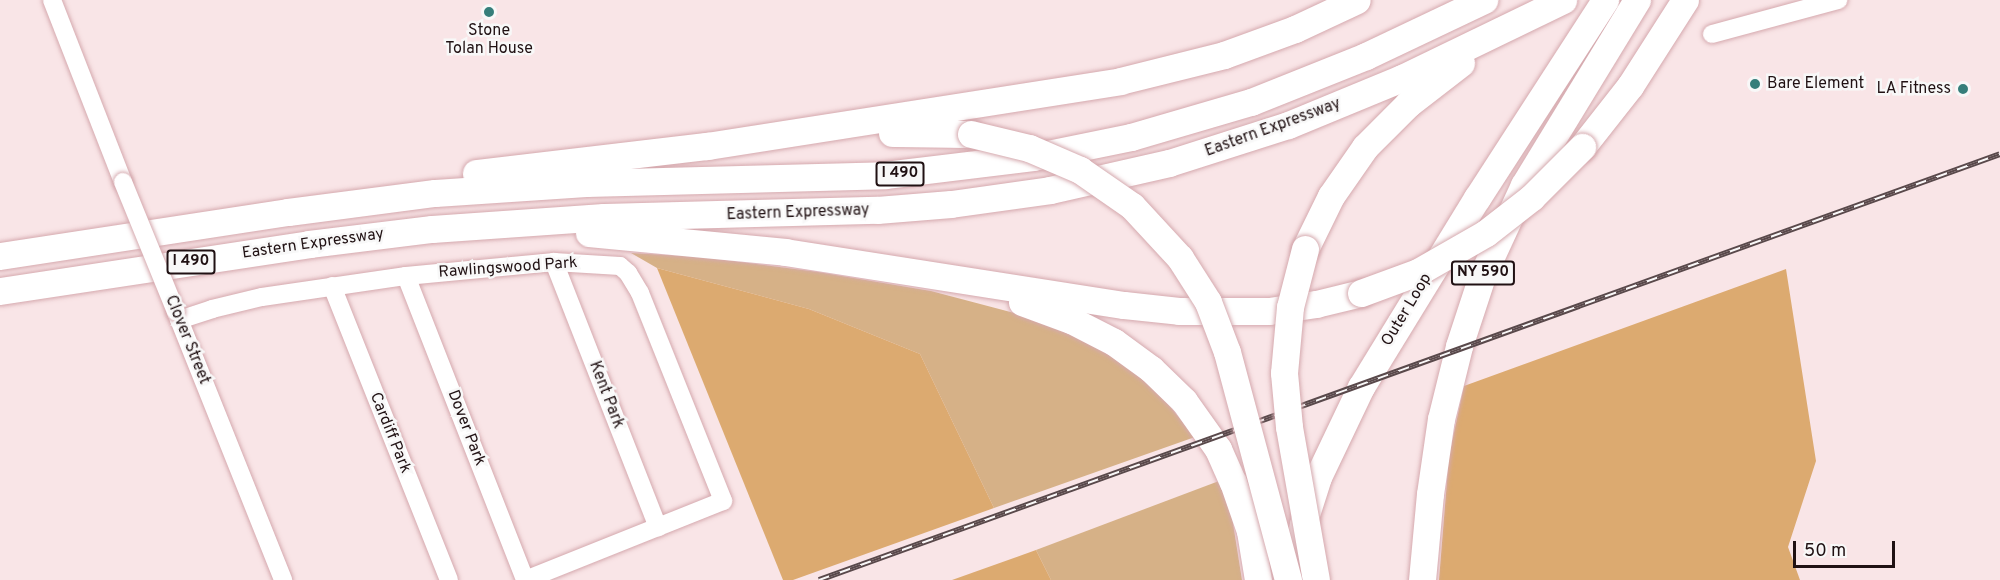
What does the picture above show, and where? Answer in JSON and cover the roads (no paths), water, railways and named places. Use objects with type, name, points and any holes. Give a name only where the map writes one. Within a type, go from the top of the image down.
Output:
[{"type":"highway","points":[[288,212],[468,174],[706,146],[1153,75],[1259,43],[1357,0]]},
{"type":"highway","name":"Eastern Expressway","points":[[0,256],[386,199],[504,188],[885,175],[1042,156],[1148,133],[1251,102],[1374,52],[1484,0]]},
{"type":"highway","name":"Eastern Expressway","points":[[0,291],[382,234],[538,220],[893,209],[976,201],[1050,190],[1194,156],[1288,125],[1402,78],[1563,0]]},
{"type":"highway","points":[[1477,198],[1589,0]]},
{"type":"highway","name":"Outer Loop","points":[[1289,580],[1310,500],[1338,432],[1385,345],[1605,0]]},
{"type":"highway","name":"NY 590","points":[[1422,580],[1430,494],[1442,419],[1459,346],[1482,276],[1524,185],[1637,0]]},
{"type":"highway","points":[[382,234],[519,231],[607,234],[785,252],[1138,307],[1204,313],[1293,308],[1361,293],[1418,272],[1486,233],[1532,197],[1582,147],[1630,86],[1685,0]]},
{"type":"highway","points":[[1316,580],[1290,435],[1284,373],[1290,307],[1305,249],[1335,188],[1382,128],[1447,74],[1529,17]]},
{"type":"highway","points":[[706,146],[909,132],[971,134],[1029,148],[1080,170],[1132,206],[1180,258],[1208,302],[1227,352],[1289,580]]},
{"type":"highway","points":[[0,251],[42,249]]},
{"type":"highway","points":[[923,274],[1001,295],[1071,320],[1114,342],[1157,375],[1195,415],[1222,458],[1246,515],[1258,580]]},
{"type":"street","name":"Clover Street","points":[[52,0],[283,580]]},
{"type":"street","points":[[1712,34],[1838,0]]},
{"type":"street","name":"Rawlingswood Park","points":[[177,316],[245,301],[406,276],[554,262],[620,266],[635,281],[723,501],[658,527]]},
{"type":"street","name":"Kent Park","points":[[554,262],[658,527]]},
{"type":"street","name":"Dover Park","points":[[406,276],[525,580]]},
{"type":"street","name":"Cardiff Park","points":[[332,286],[449,580]]},
{"type":"street","points":[[525,580],[658,527]]},
{"type":"railway","points":[[819,580],[2000,154]]},
{"type":"place","name":"Stone Tolan House","points":[[489,12]]},
{"type":"place","name":"Bare Element","points":[[1755,84]]},
{"type":"place","name":"LA Fitness","points":[[1963,89]]}]
